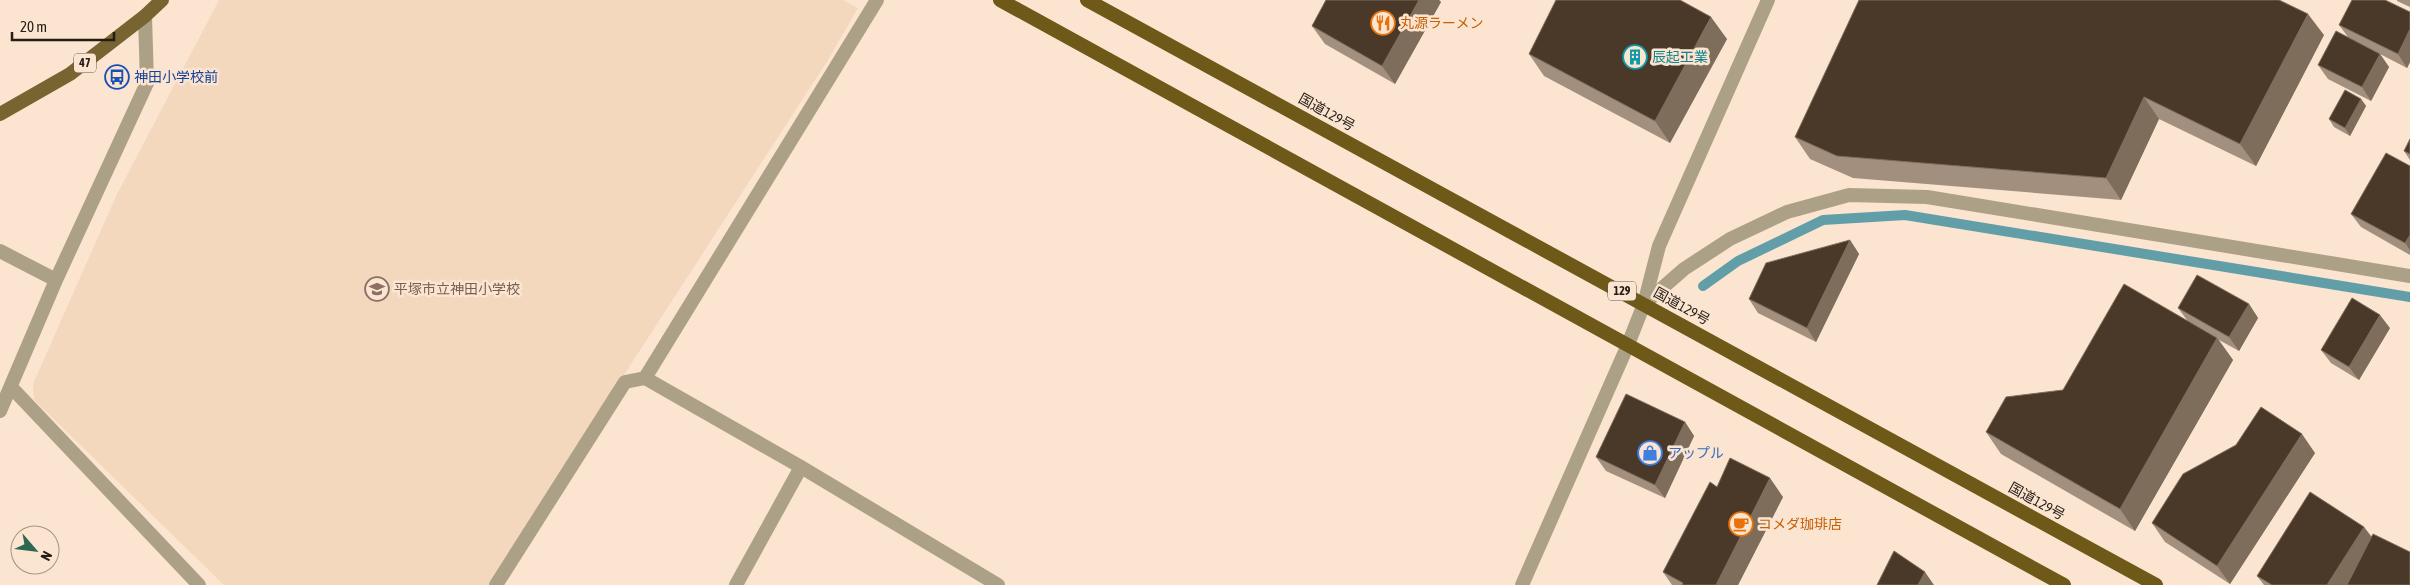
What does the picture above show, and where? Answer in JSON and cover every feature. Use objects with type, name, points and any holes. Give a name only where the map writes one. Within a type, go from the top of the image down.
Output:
[{"type":"highway","points":[[1000,0],[1627,347],[2064,585]]},
{"type":"highway","name":"国道129号","points":[[1087,0],[2156,585]]},
{"type":"main road","name":"47","points":[[0,114],[70,74],[145,16],[162,0]]},
{"type":"street","points":[[645,378],[877,0]]},
{"type":"street","points":[[1522,585],[1627,347],[1644,304],[1660,246],[1768,0]]},
{"type":"street","points":[[0,411],[56,280],[147,83],[145,16]]},
{"type":"street","points":[[1644,304],[1684,269],[1730,239],[1787,212],[1849,195],[1927,197],[2410,276]]},
{"type":"street","points":[[0,251],[56,280]]},
{"type":"street","points":[[496,585],[625,382],[645,378],[802,467],[998,585]]},
{"type":"street","points":[[11,387],[199,585]]},
{"type":"street","points":[[736,585],[802,467]]},
{"type":"shaded area","name":"平塚市立神田小学校","points":[[219,0],[843,0],[858,8],[828,60],[488,585],[224,585],[34,400],[33,384],[117,194]]},
{"type":"building","points":[[1326,0],[1419,0],[1382,66],[1312,26]]},
{"type":"building","name":"辰起工業","points":[[1556,0],[1680,0],[1711,17],[1655,121],[1529,54]]},
{"type":"building","points":[[1859,0],[2279,0],[2308,14],[2240,144],[2144,97],[2106,178],[1837,156],[1795,137]]},
{"type":"building","points":[[2352,0],[2385,0],[2410,12],[2410,29],[2398,54],[2339,25]]},
{"type":"building","points":[[2336,31],[2380,54],[2362,87],[2318,65]]},
{"type":"building","points":[[2345,90],[2361,99],[2345,128],[2329,119]]},
{"type":"building","points":[[2410,139],[2410,154],[2404,151]]},
{"type":"building","points":[[2386,153],[2410,166],[2410,235],[2405,243],[2351,214]]},
{"type":"building","points":[[1850,240],[1807,328],[1749,299],[1766,263]]},
{"type":"building","points":[[2197,275],[2249,304],[2229,337],[2178,308]]},
{"type":"building","points":[[2124,284],[2217,338],[2120,509],[1986,432],[2006,397],[2063,390]]},
{"type":"building","points":[[2352,298],[2380,315],[2349,367],[2321,350]]},
{"type":"building","name":"アップル","points":[[1626,394],[1685,422],[1655,485],[1596,457]]},
{"type":"building","points":[[2261,407],[2302,434],[2217,566],[2152,523],[2183,474],[2236,445]]},
{"type":"building","points":[[1730,458],[1770,478],[1716,585],[1682,585],[1683,583],[1663,572],[1710,482],[1717,487]]},
{"type":"building","points":[[2310,492],[2364,527],[2327,585],[2272,585],[2257,576]]},
{"type":"building","points":[[2373,534],[2410,552],[2410,585],[2347,585]]},
{"type":"building","points":[[1894,551],[1925,572],[1918,585],[1877,585]]},
{"type":"waterway","points":[[1703,286],[1738,261],[1823,220],[1905,215],[2410,297]]},
{"type":"place","name":"丸源ラーメン","points":[[1383,23]]},
{"type":"place","name":"辰起工業","points":[[1635,57]]},
{"type":"place","name":"神田小学校前","points":[[117,77]]},
{"type":"place","name":"平塚市立神田小学校","points":[[377,289]]},
{"type":"place","name":"アップル","points":[[1650,453]]},
{"type":"place","name":"コメダ珈琲店","points":[[1741,524]]}]
